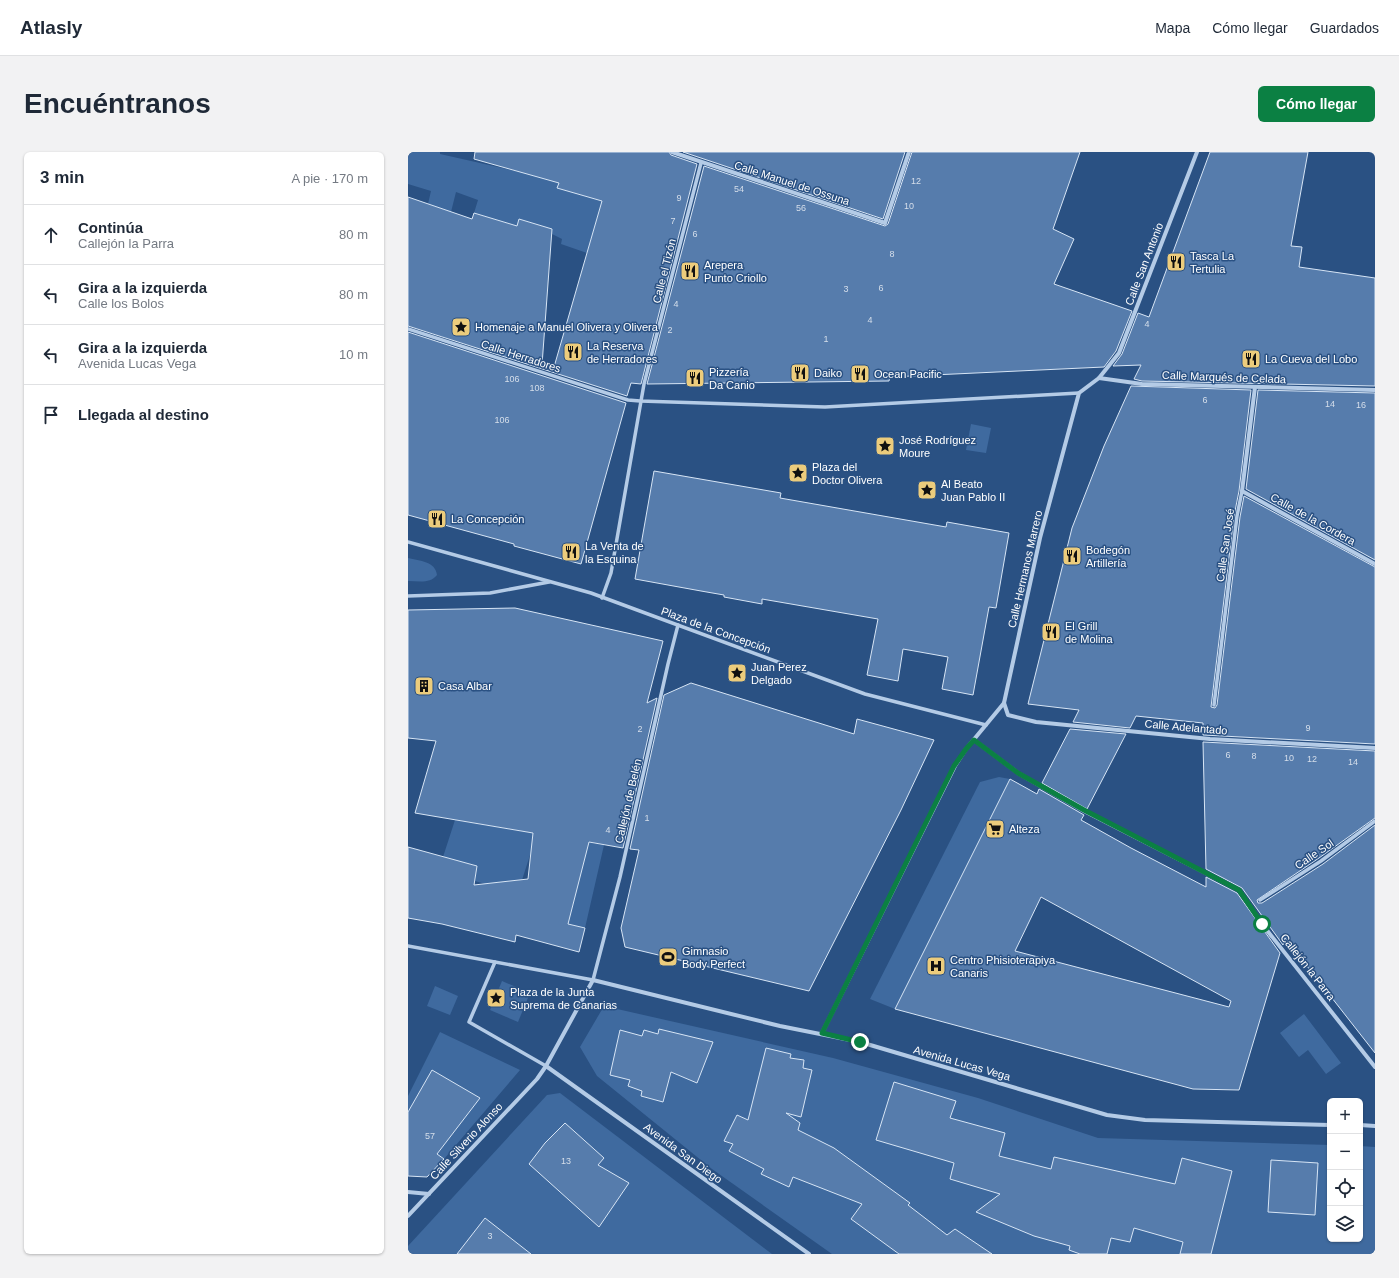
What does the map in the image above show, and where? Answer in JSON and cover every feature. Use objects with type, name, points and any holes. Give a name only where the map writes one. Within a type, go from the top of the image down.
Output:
[{"type":"street","name":"Calle Manuel de Ossuna","points":[[672,152],[701,163],[885,223],[909,152]]},
{"type":"street","name":"Calle San Antonio","points":[[1099,378],[1119,353],[1197,152]]},
{"type":"street","name":"Calle el Tizón","points":[[640,401],[701,163]]},
{"type":"street","name":"Calle Herradores","points":[[408,329],[628,400],[640,401]]},
{"type":"street","name":"Calle Marqués de Celada","points":[[1099,378],[1142,384],[1375,390]]},
{"type":"street","points":[[602,598],[611,574],[640,401],[825,407],[1079,393],[1099,378]]},
{"type":"street","name":"Calle San José","points":[[1214,705],[1236,516],[1242,491],[1255,387]]},
{"type":"street","name":"Calle Hermanos Marrero","points":[[822,1033],[954,766],[1004,703],[1040,538],[1079,393]]},
{"type":"street","name":"Calle de la Cordera","points":[[1242,491],[1375,564]]},
{"type":"street","name":"Plaza de la Concepción","points":[[408,542],[602,598],[865,694],[986,725]]},
{"type":"street","name":"Plaza de la Concepción","points":[[408,596],[490,593],[550,582]]},
{"type":"street","name":"Callejón de Belén","points":[[593,980],[620,877],[678,625]]},
{"type":"street","name":"Calle Adelantado","points":[[1004,703],[1008,715],[1036,722],[1210,739],[1375,748]]},
{"type":"street","name":"Callejón la Parra","points":[[974,740],[1025,777],[1097,817],[1239,890],[1262,924],[1375,1067]]},
{"type":"street","name":"Calle Sol","points":[[1260,900],[1321,861],[1375,821]]},
{"type":"street","points":[[408,946],[593,980]]},
{"type":"street","points":[[495,962],[468,1022],[546,1066]]},
{"type":"street","name":"Avenida Lucas Vega","points":[[593,980],[780,1026],[822,1033],[860,1042],[1107,1115],[1145,1120],[1327,1124]]},
{"type":"street","name":"Calle Silverio Alonso","points":[[408,1216],[537,1079],[546,1066],[593,980]]},
{"type":"street","name":"Avenida San Diego","points":[[546,1066],[808,1254]]},
{"type":"street","points":[[1363,1125],[1375,1126]]},
{"type":"street","points":[[408,1192],[429,1194]]},
{"type":"shaded area","points":[[408,152],[440,152],[440,154],[520,172],[566,164],[558,188],[602,201],[587,253],[561,244],[562,239],[552,234],[552,229],[519,219],[517,226],[474,213],[478,200],[456,192],[451,212],[428,204],[431,191],[408,184]]},
{"type":"shaded area","points":[[971,424],[991,428],[986,453],[966,450]]},
{"type":"shaded area","points":[[408,558],[430,564],[436,570],[437,575],[428,581],[408,581]]},
{"type":"shaded area","points":[[999,777],[1010,779],[895,1009],[870,999],[980,782]]},
{"type":"shaded area","points":[[455,820],[604,845],[585,928],[568,924],[531,852],[522,880],[485,884],[475,881],[477,866],[443,857]]},
{"type":"shaded area","points":[[502,981],[530,993],[518,1022],[490,1010]]},
{"type":"shaded area","points":[[435,986],[458,996],[450,1015],[427,1006]]},
{"type":"shaded area","points":[[604,1006],[833,1058],[978,1098],[1098,1138],[1327,1145],[1327,1242],[1363,1242],[1363,1146],[1375,1147],[1375,1254],[832,1254],[712,1169],[597,1076],[580,1047]]},
{"type":"shaded area","points":[[1304,1014],[1341,1063],[1326,1074],[1308,1050],[1299,1057],[1280,1033]]},
{"type":"shaded area","points":[[440,1032],[520,1070],[444,1159],[437,1154],[480,1098],[432,1070],[408,1112],[408,1096]]},
{"type":"shaded area","points":[[560,1093],[772,1254],[408,1254],[408,1246],[547,1095]]},
{"type":"building","points":[[475,152],[669,152],[671,155],[697,164],[641,384],[631,383],[627,396],[408,326],[408,197],[472,219],[474,213],[517,226],[519,219],[552,229],[542,365],[554,367],[602,201],[557,188],[559,183],[474,159]]},
{"type":"building","points":[[683,152],[905,152],[883,219]]},
{"type":"building","points":[[912,152],[1080,152],[1053,229],[1074,239],[1054,284],[1132,311],[1116,351],[1104,367],[890,377],[889,381],[647,384],[704,166],[885,226],[888,224]]},
{"type":"building","points":[[1210,152],[1308,152],[1291,246],[1302,247],[1299,267],[1375,278],[1375,386],[1142,381],[1134,379],[1141,365],[1113,366],[1122,354],[1138,313],[1149,317]]},
{"type":"building","points":[[408,332],[626,403],[581,564],[408,515]]},
{"type":"building","points":[[1131,386],[1251,390],[1211,707],[1215,708],[1217,705],[1240,517],[1244,496],[1375,567],[1375,744],[1203,735],[1203,723],[1136,716],[1130,728],[1073,722],[1079,710],[1028,704],[1072,528],[1104,446]]},
{"type":"building","points":[[1258,390],[1375,393],[1375,560],[1246,489]]},
{"type":"building","points":[[654,471],[781,493],[780,498],[946,527],[947,522],[1009,533],[996,608],[989,607],[973,695],[942,689],[948,657],[903,649],[898,681],[867,675],[878,619],[762,599],[762,604],[724,597],[724,595],[635,579]]},
{"type":"building","points":[[515,608],[663,641],[647,703],[657,698],[623,848],[589,842],[568,924],[585,928],[579,952],[516,935],[515,942],[442,924],[408,918],[408,847],[477,866],[474,885],[528,879],[533,833],[415,813],[436,741],[408,738],[408,610]]},
{"type":"building","points":[[691,683],[854,734],[857,719],[934,740],[901,810],[809,991],[625,947],[621,928],[639,850],[630,849],[664,695]]},
{"type":"building","points":[[1070,729],[1126,734],[1087,809],[1042,783]]},
{"type":"building","points":[[1203,742],[1375,751],[1375,818],[1257,900],[1258,903],[1262,903],[1323,864],[1375,825],[1375,1053],[1285,938],[1283,945],[1242,888],[1206,869]]},
{"type":"building","points":[[1010,779],[1037,794],[1039,789],[1084,815],[1081,820],[1206,887],[1206,877],[1237,893],[1280,953],[1239,1090],[1193,1089],[895,1009]],"holes":[[[1041,897],[1231,1001],[1229,1007],[1015,951]]]},
{"type":"building","points":[[659,1029],[713,1042],[697,1083],[671,1072],[663,1102],[641,1096],[642,1091],[628,1086],[630,1080],[610,1075],[620,1030],[642,1036],[644,1030],[658,1034]]},
{"type":"building","points":[[766,1048],[791,1054],[790,1058],[804,1060],[803,1068],[812,1070],[801,1117],[786,1113],[800,1123],[798,1130],[834,1148],[910,1203],[908,1205],[947,1235],[955,1229],[992,1254],[899,1254],[851,1219],[862,1204],[793,1177],[789,1187],[761,1174],[764,1169],[729,1151],[733,1144],[724,1141],[737,1115],[748,1120]]},
{"type":"building","points":[[432,1070],[480,1098],[437,1154],[444,1159],[427,1177],[408,1176],[408,1112]]},
{"type":"building","points":[[894,1082],[956,1101],[950,1118],[1005,1133],[999,1156],[1051,1169],[1054,1157],[1175,1184],[1182,1158],[1232,1171],[1211,1254],[1180,1254],[1183,1242],[1134,1228],[1130,1242],[1111,1238],[1107,1254],[1080,1254],[1069,1250],[1070,1246],[1034,1236],[976,1212],[1000,1194],[950,1179],[954,1163],[876,1140]]},
{"type":"building","points":[[565,1123],[604,1158],[598,1165],[629,1183],[599,1227],[529,1164],[545,1143]]},
{"type":"building","points":[[1271,1160],[1318,1163],[1315,1215],[1268,1212]]},
{"type":"building","points":[[485,1218],[531,1254],[457,1254]]},
{"type":"place","name":"Tasca La Tertulia","points":[[1176,262]]},
{"type":"place","name":"Arepera Punto Criollo","points":[[690,271]]},
{"type":"place","name":"Homenaje a Manuel Olivera y Olivera","points":[[461,327]]},
{"type":"place","name":"La Reserva de Herradores","points":[[573,352]]},
{"type":"place","name":"La Cueva del Lobo","points":[[1251,359]]},
{"type":"place","name":"Daiko","points":[[800,373]]},
{"type":"place","name":"Ocean Pacific","points":[[860,374]]},
{"type":"place","name":"Pizzería Da Canio","points":[[695,378]]},
{"type":"place","name":"José Rodríguez Moure","points":[[885,446]]},
{"type":"place","name":"Plaza del Doctor Olivera","points":[[798,473]]},
{"type":"place","name":"Al Beato Juan Pablo II","points":[[927,490]]},
{"type":"place","name":"La Concepción","points":[[437,519]]},
{"type":"place","name":"La Venta de la Esquina","points":[[571,552]]},
{"type":"place","name":"Bodegón Artillería","points":[[1072,556]]},
{"type":"place","name":"El Grill de Molina","points":[[1051,632]]},
{"type":"place","name":"Juan Perez Delgado","points":[[737,673]]},
{"type":"place","name":"Casa Albar","points":[[424,686]]},
{"type":"place","name":"Alteza","points":[[995,829]]},
{"type":"place","name":"Gimnasio Body Perfect","points":[[668,957]]},
{"type":"place","name":"Centro Phisioterapiya Canaris","points":[[936,966]]},
{"type":"place","name":"Plaza de la Junta Suprema de Canarias","points":[[496,998]]},
{"type":"route","points":[[860,1042],[822,1033],[954,766],[974,740],[1018,773],[1142,841],[1239,890],[1262,924]]}]
